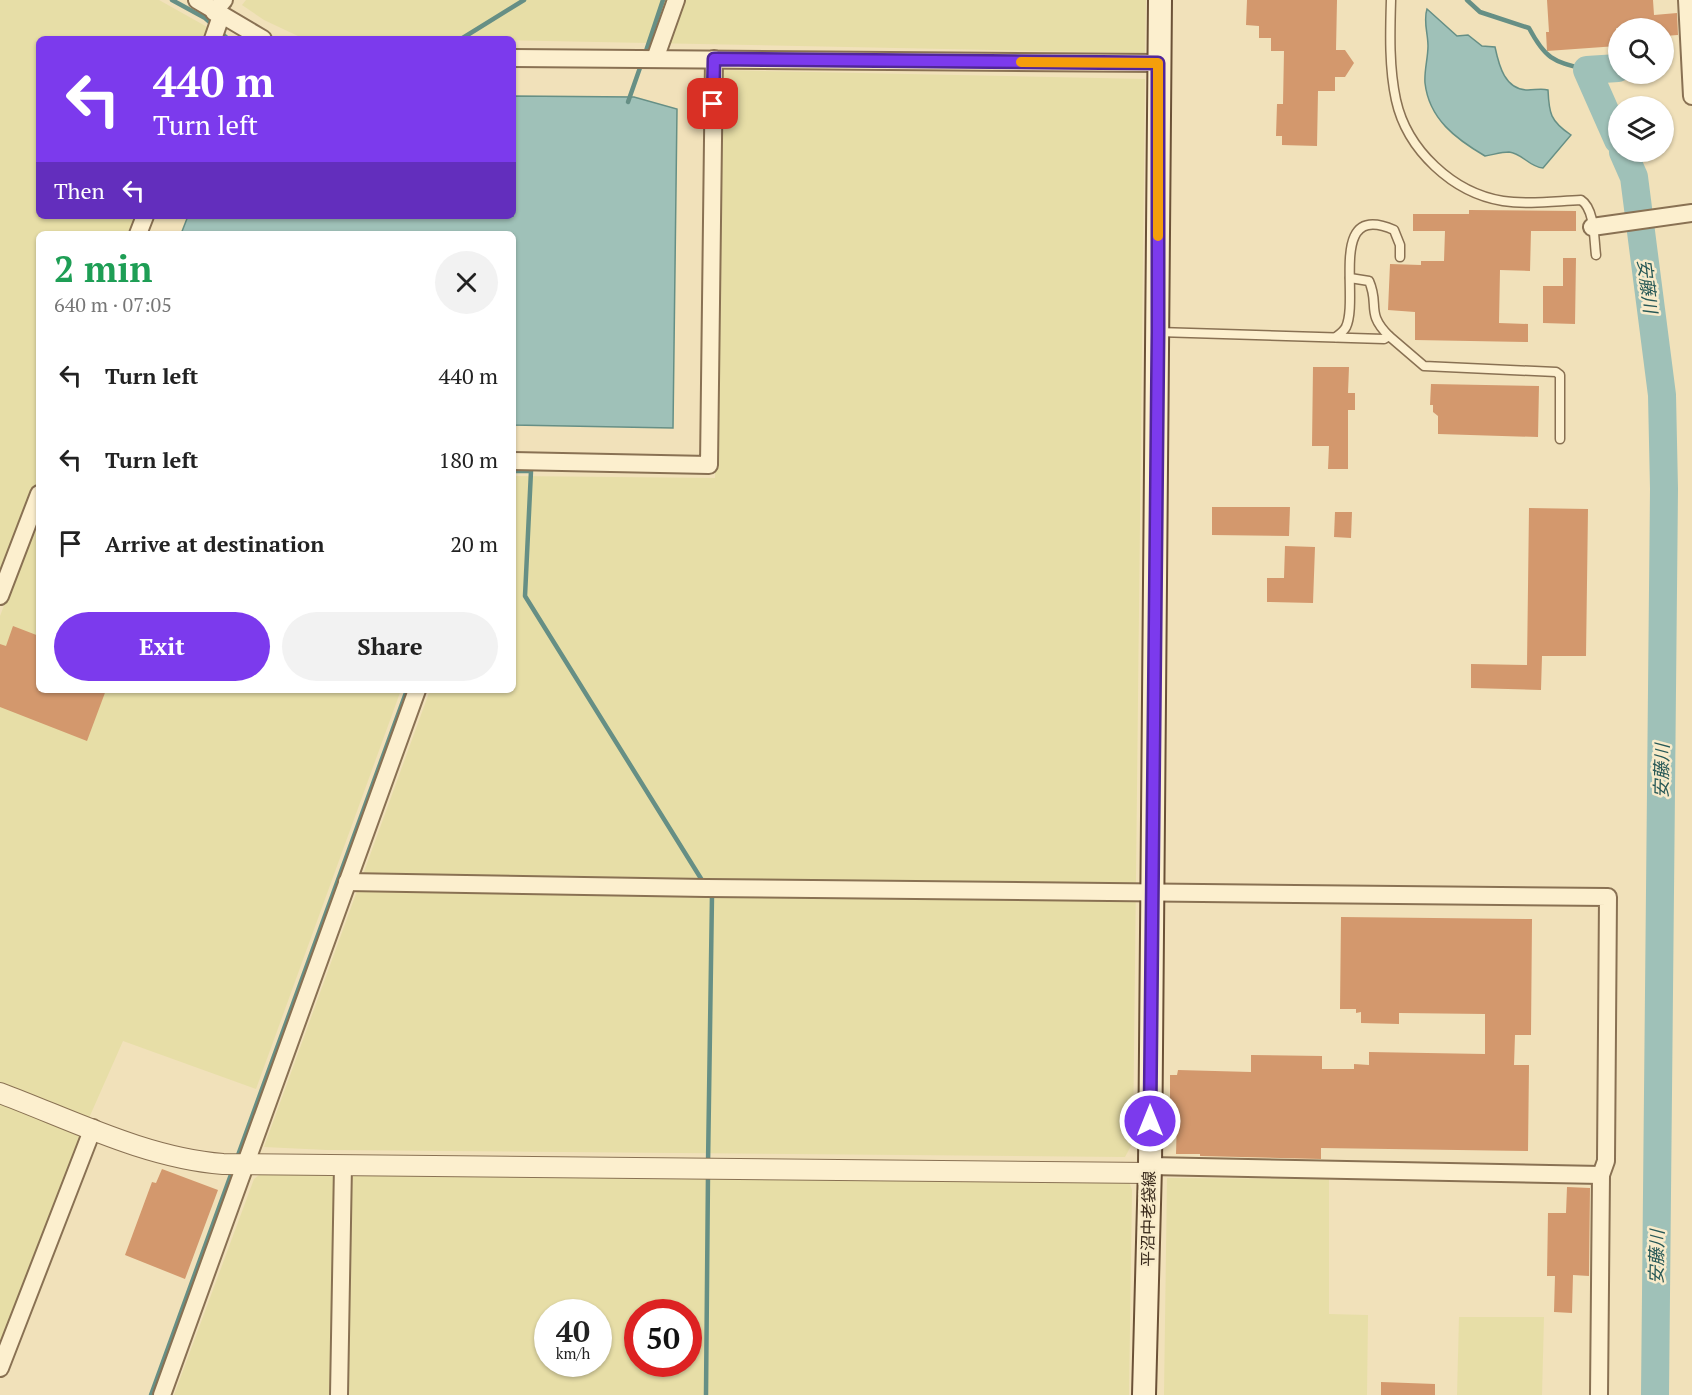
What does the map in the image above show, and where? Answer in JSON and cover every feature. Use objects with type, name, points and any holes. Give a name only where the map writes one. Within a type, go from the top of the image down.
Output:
[{"type":"main road","name":"平沼中老袋線","points":[[1144,1395],[1150,1170],[1150,893],[1160,0]]},
{"type":"street","points":[[197,0],[220,9],[259,36]]},
{"type":"street","points":[[655,59],[676,0]]},
{"type":"street","points":[[1687,0],[1692,96]]},
{"type":"street","points":[[214,36],[220,9]]},
{"type":"street","points":[[516,58],[1158,63]]},
{"type":"street","points":[[516,461],[709,465],[714,59]]},
{"type":"street","points":[[1592,227],[1692,213]]},
{"type":"street","points":[[0,596],[36,502]]},
{"type":"street","points":[[162,1395],[416,693]]},
{"type":"street","points":[[347,882],[1608,897],[1606,1161],[1601,1175],[1599,1395]]},
{"type":"street","points":[[0,1093],[154,1152],[191,1161],[247,1164],[1601,1175]]},
{"type":"street","points":[[0,1368],[93,1128]]},
{"type":"street","points":[[339,1395],[343,1165]]},
{"type":"lane","points":[[1391,0],[1392,70],[1396,102],[1407,132],[1429,160],[1455,183],[1479,195],[1504,201],[1581,200],[1586,203],[1596,255]]},
{"type":"lane","points":[[1336,337],[1346,329],[1350,314],[1353,236],[1360,229],[1370,225],[1384,225],[1394,230],[1398,238],[1400,257]]},
{"type":"lane","points":[[1350,278],[1370,281],[1373,315],[1377,324],[1424,366],[1556,372],[1560,375],[1560,439]]},
{"type":"lane","points":[[1158,332],[1384,339],[1389,336]]},
{"type":"shaded area","points":[[0,0],[159,0],[209,28],[206,36],[36,36],[36,219],[137,219],[132,231],[36,231],[36,486],[0,580]]},
{"type":"shaded area","points":[[246,0],[1146,0],[1145,53],[516,40],[516,36],[298,36],[264,20],[242,5]]},
{"type":"shaded area","points":[[720,70],[1145,79],[1133,1142],[1125,1157],[327,1150],[264,1147],[429,693],[516,693],[516,476],[715,478]]},
{"type":"shaded area","points":[[36,522],[36,693],[400,693],[256,1089],[123,1041],[89,1118],[0,1082],[0,616]]},
{"type":"shaded area","points":[[0,1101],[84,1134],[0,1356]]},
{"type":"shaded area","points":[[263,1172],[1129,1182],[1132,1190],[1129,1395],[174,1395],[254,1179]]},
{"type":"shaded area","points":[[1167,1178],[1329,1179],[1329,1314],[1368,1315],[1367,1395],[1164,1395]]},
{"type":"shaded area","points":[[1459,1317],[1544,1317],[1542,1395],[1457,1395]]},
{"type":"water","points":[[1427,9],[1457,36],[1468,35],[1482,46],[1495,47],[1504,76],[1514,86],[1528,90],[1548,90],[1552,116],[1571,135],[1543,168],[1514,153],[1506,152],[1485,156],[1454,135],[1438,117],[1432,107],[1425,83],[1428,46]]},
{"type":"water","points":[[516,96],[634,97],[677,109],[673,428],[516,425],[516,231],[182,231],[187,219],[516,219]]},
{"type":"building","points":[[1247,0],[1337,0],[1336,50],[1345,50],[1354,63],[1345,77],[1335,77],[1335,91],[1318,91],[1317,146],[1282,145],[1282,136],[1276,136],[1277,104],[1283,104],[1284,51],[1271,51],[1271,38],[1259,38],[1259,26],[1246,25]]},
{"type":"building","points":[[1547,0],[1653,0],[1654,15],[1677,13],[1678,35],[1674,35],[1674,18],[1608,18],[1608,47],[1547,51],[1546,32],[1549,32]]},
{"type":"building","points":[[1469,210],[1576,211],[1576,231],[1531,231],[1530,271],[1500,270],[1499,323],[1528,324],[1528,342],[1415,340],[1415,312],[1388,310],[1390,264],[1421,265],[1421,261],[1444,261],[1445,231],[1413,231],[1413,214],[1469,214]]},
{"type":"building","points":[[1563,258],[1576,258],[1575,324],[1543,323],[1543,286],[1563,286]]},
{"type":"building","points":[[1313,367],[1349,367],[1348,393],[1355,393],[1355,410],[1348,410],[1348,469],[1328,469],[1329,446],[1312,446]]},
{"type":"building","points":[[1431,384],[1539,386],[1538,437],[1438,434],[1438,416],[1433,412],[1433,405],[1430,405]]},
{"type":"building","points":[[1212,507],[1290,507],[1289,536],[1212,535]]},
{"type":"building","points":[[1529,508],[1588,509],[1586,656],[1542,656],[1541,690],[1471,688],[1471,664],[1527,665]]},
{"type":"building","points":[[1335,512],[1352,512],[1351,538],[1334,537]]},
{"type":"building","points":[[1285,546],[1315,547],[1313,603],[1267,602],[1267,578],[1284,578]]},
{"type":"building","points":[[13,626],[36,635],[36,693],[105,693],[87,741],[0,707],[0,644],[6,646]]},
{"type":"building","points":[[1341,917],[1532,919],[1531,1035],[1515,1035],[1514,1065],[1529,1065],[1528,1151],[1321,1148],[1321,1159],[1176,1154],[1177,1118],[1170,1117],[1170,1075],[1177,1075],[1178,1070],[1251,1072],[1251,1055],[1322,1056],[1322,1069],[1354,1069],[1354,1064],[1369,1065],[1369,1052],[1485,1054],[1485,1014],[1399,1013],[1399,1024],[1361,1023],[1361,1012],[1356,1013],[1356,1009],[1340,1009]]},
{"type":"building","points":[[162,1169],[218,1190],[185,1279],[125,1255],[152,1182],[156,1183]]},
{"type":"building","points":[[1567,1187],[1590,1188],[1589,1276],[1573,1275],[1572,1313],[1554,1312],[1555,1276],[1547,1276],[1548,1213],[1566,1213]]},
{"type":"building","points":[[1381,1382],[1435,1384],[1435,1395],[1381,1395]]},
{"type":"waterway","points":[[172,0],[205,18],[213,25]]},
{"type":"waterway","points":[[466,36],[524,0]]},
{"type":"waterway","points":[[645,54],[663,0]]},
{"type":"waterway","points":[[1467,0],[1480,12],[1529,28],[1540,47],[1552,58],[1587,70]]},
{"type":"waterway","points":[[219,31],[225,36]]},
{"type":"waterway","points":[[628,102],[642,62]]},
{"type":"waterway","name":"安藤川","points":[[1608,69],[1587,70],[1608,117]]},
{"type":"waterway","name":"安藤川","points":[[1627,162],[1634,177],[1662,395],[1664,489],[1655,1395]]},
{"type":"waterway","points":[[516,471],[531,471],[525,596],[705,885]]},
{"type":"waterway","points":[[237,1158],[406,693]]},
{"type":"waterway","points":[[708,1165],[712,895],[710,892]]},
{"type":"waterway","points":[[151,1395],[233,1169]]},
{"type":"waterway","points":[[706,1395],[708,1174]]},
{"type":"slow traffic","points":[[1021,62],[1158,63],[1158,236]]},
{"type":"route","points":[[713,104],[714,59],[1158,63],[1158,332],[1150,893],[1150,1121]]}]
